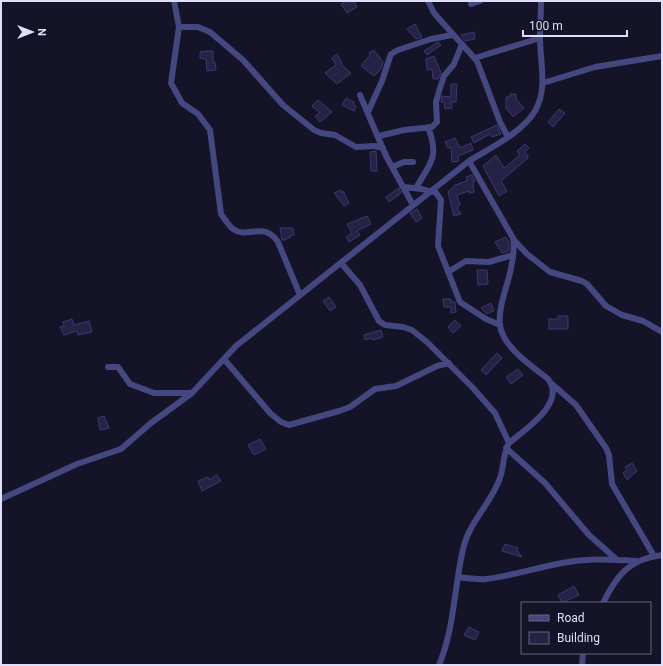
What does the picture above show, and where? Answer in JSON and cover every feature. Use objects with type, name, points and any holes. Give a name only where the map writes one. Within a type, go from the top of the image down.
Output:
[{"type":"street","points":[[174,1],[179,27],[171,83],[182,103],[198,114],[210,130],[221,214],[228,225],[234,230],[242,232],[261,230],[274,236],[278,242],[300,295]]},
{"type":"street","points":[[428,1],[434,13],[452,35],[475,58],[508,137]]},
{"type":"street","points":[[471,4],[480,1]]},
{"type":"street","points":[[1,499],[77,464],[121,449],[151,423],[192,393],[236,346],[469,161],[508,137],[535,111],[540,100],[543,83],[540,38],[541,1]]},
{"type":"street","points":[[179,27],[203,28],[219,38],[269,87],[283,105],[314,130],[321,133],[335,135],[356,147],[375,146],[383,148]]},
{"type":"street","points":[[368,112],[382,81],[391,54],[398,50],[431,39],[452,35]]},
{"type":"street","points":[[475,58],[540,38]]},
{"type":"street","points":[[379,136],[404,130],[428,128],[438,122],[436,102],[440,88],[444,76],[454,64],[462,44]]},
{"type":"street","points":[[543,83],[595,67],[662,56]]},
{"type":"street","points":[[360,95],[392,167],[413,205]]},
{"type":"street","points":[[416,188],[433,160],[433,142],[428,128]]},
{"type":"street","points":[[469,161],[513,238],[527,254],[550,272],[582,281],[587,284],[606,306],[622,315],[643,321],[662,332]]},
{"type":"street","points":[[392,167],[404,162],[412,162]]},
{"type":"street","points":[[404,187],[433,191],[441,200],[438,246],[460,302],[486,319],[500,325]]},
{"type":"street","points":[[513,238],[513,255],[500,325],[502,334],[509,344],[576,405],[606,448],[609,455],[612,484],[654,556]]},
{"type":"street","points":[[448,272],[466,261],[489,262],[513,255]]},
{"type":"street","points":[[341,263],[360,285],[381,323],[412,330],[449,363],[495,413],[508,445],[545,483],[589,535],[615,558]]},
{"type":"street","points":[[224,359],[270,413],[281,422],[289,425],[339,412],[350,407],[376,389],[396,386],[437,366],[449,363]]},
{"type":"street","points":[[108,367],[118,367],[130,384],[154,392],[192,393]]},
{"type":"street","points":[[439,665],[447,642],[464,545],[476,519],[494,492],[500,478],[508,445],[544,413],[552,395],[552,384]]},
{"type":"street","points":[[458,577],[484,579],[525,572],[558,564],[615,558],[636,561],[662,555]]},
{"type":"street","points":[[603,602],[620,575],[636,561]]},
{"type":"street","points":[[582,665],[583,654]]},
{"type":"building","points":[[347,1],[354,1],[357,7],[347,13],[341,4]]},
{"type":"building","points":[[415,24],[422,37],[416,39],[407,29]]},
{"type":"building","points":[[474,32],[475,39],[465,41],[461,35]]},
{"type":"building","points":[[438,42],[441,45],[427,55],[424,51]]},
{"type":"building","points":[[374,50],[383,62],[381,69],[374,76],[361,66],[370,55],[369,53]]},
{"type":"building","points":[[213,51],[213,62],[215,62],[216,70],[207,71],[206,59],[200,58],[200,52]]},
{"type":"building","points":[[337,54],[342,63],[341,64],[351,73],[337,84],[325,73],[336,65],[332,58]]},
{"type":"building","points":[[434,56],[441,73],[438,79],[433,79],[432,69],[427,70],[426,59]]},
{"type":"building","points":[[451,84],[457,84],[456,102],[451,102],[452,108],[445,109],[444,102],[441,102],[442,96],[451,97]]},
{"type":"building","points":[[510,94],[516,94],[516,99],[524,108],[513,117],[506,108],[506,97],[510,97]]},
{"type":"building","points":[[346,98],[354,102],[353,104],[356,106],[354,111],[342,105]]},
{"type":"building","points":[[318,100],[332,112],[320,122],[315,116],[320,113],[312,106]]},
{"type":"building","points":[[559,109],[565,113],[553,127],[548,122]]},
{"type":"building","points":[[497,125],[501,134],[492,137],[490,134],[474,143],[471,137]]},
{"type":"building","points":[[455,138],[460,148],[471,143],[473,150],[458,156],[459,161],[452,162],[451,147],[448,148],[445,142]]},
{"type":"building","points":[[525,144],[529,148],[525,152],[528,158],[501,181],[507,191],[499,196],[483,166],[496,155],[504,168],[520,155],[517,151]]},
{"type":"building","points":[[376,151],[377,171],[371,171],[370,152]]},
{"type":"building","points":[[472,175],[475,181],[473,182],[474,192],[469,193],[469,191],[457,195],[460,205],[457,208],[461,214],[454,216],[448,192],[455,185],[467,181],[466,177]]},
{"type":"building","points":[[399,188],[401,193],[389,202],[386,197]]},
{"type":"building","points":[[340,190],[342,193],[343,191],[349,203],[344,206],[334,193]]},
{"type":"building","points":[[417,209],[422,218],[416,222],[410,213]]},
{"type":"building","points":[[367,216],[371,224],[357,231],[360,235],[349,242],[346,237],[352,233],[347,224]]},
{"type":"building","points":[[280,228],[293,228],[294,235],[290,236],[290,238],[286,238],[286,240],[282,240]]},
{"type":"building","points":[[506,237],[509,243],[509,251],[502,253],[495,242]]},
{"type":"building","points":[[477,270],[487,270],[488,284],[478,285]]},
{"type":"building","points":[[329,297],[336,307],[330,311],[323,301]]},
{"type":"building","points":[[443,299],[451,299],[451,302],[455,302],[456,312],[451,313],[451,307],[444,307]]},
{"type":"building","points":[[491,303],[494,311],[487,314],[481,308]]},
{"type":"building","points":[[558,316],[568,316],[568,329],[549,329],[549,319],[558,319]]},
{"type":"building","points":[[72,319],[74,325],[89,321],[92,332],[78,335],[77,331],[64,335],[60,327],[64,326],[63,322]]},
{"type":"building","points":[[455,320],[461,326],[453,333],[448,327]]},
{"type":"building","points":[[381,330],[383,337],[373,340],[372,338],[365,340],[364,335]]},
{"type":"building","points":[[497,353],[502,358],[486,375],[481,370]]},
{"type":"building","points":[[518,369],[523,375],[511,384],[506,377]]},
{"type":"building","points":[[104,416],[109,428],[100,430],[98,418]]},
{"type":"building","points":[[260,439],[266,449],[254,455],[248,445]]},
{"type":"building","points":[[632,463],[637,471],[627,480],[623,473],[627,470],[625,467]]},
{"type":"building","points":[[217,475],[221,481],[202,491],[198,481],[208,477],[209,480]]},
{"type":"building","points":[[505,544],[518,548],[517,550],[522,557],[502,551]]},
{"type":"building","points":[[574,586],[579,595],[562,602],[558,595]]},
{"type":"building","points":[[469,627],[479,632],[475,640],[464,635]]}]
